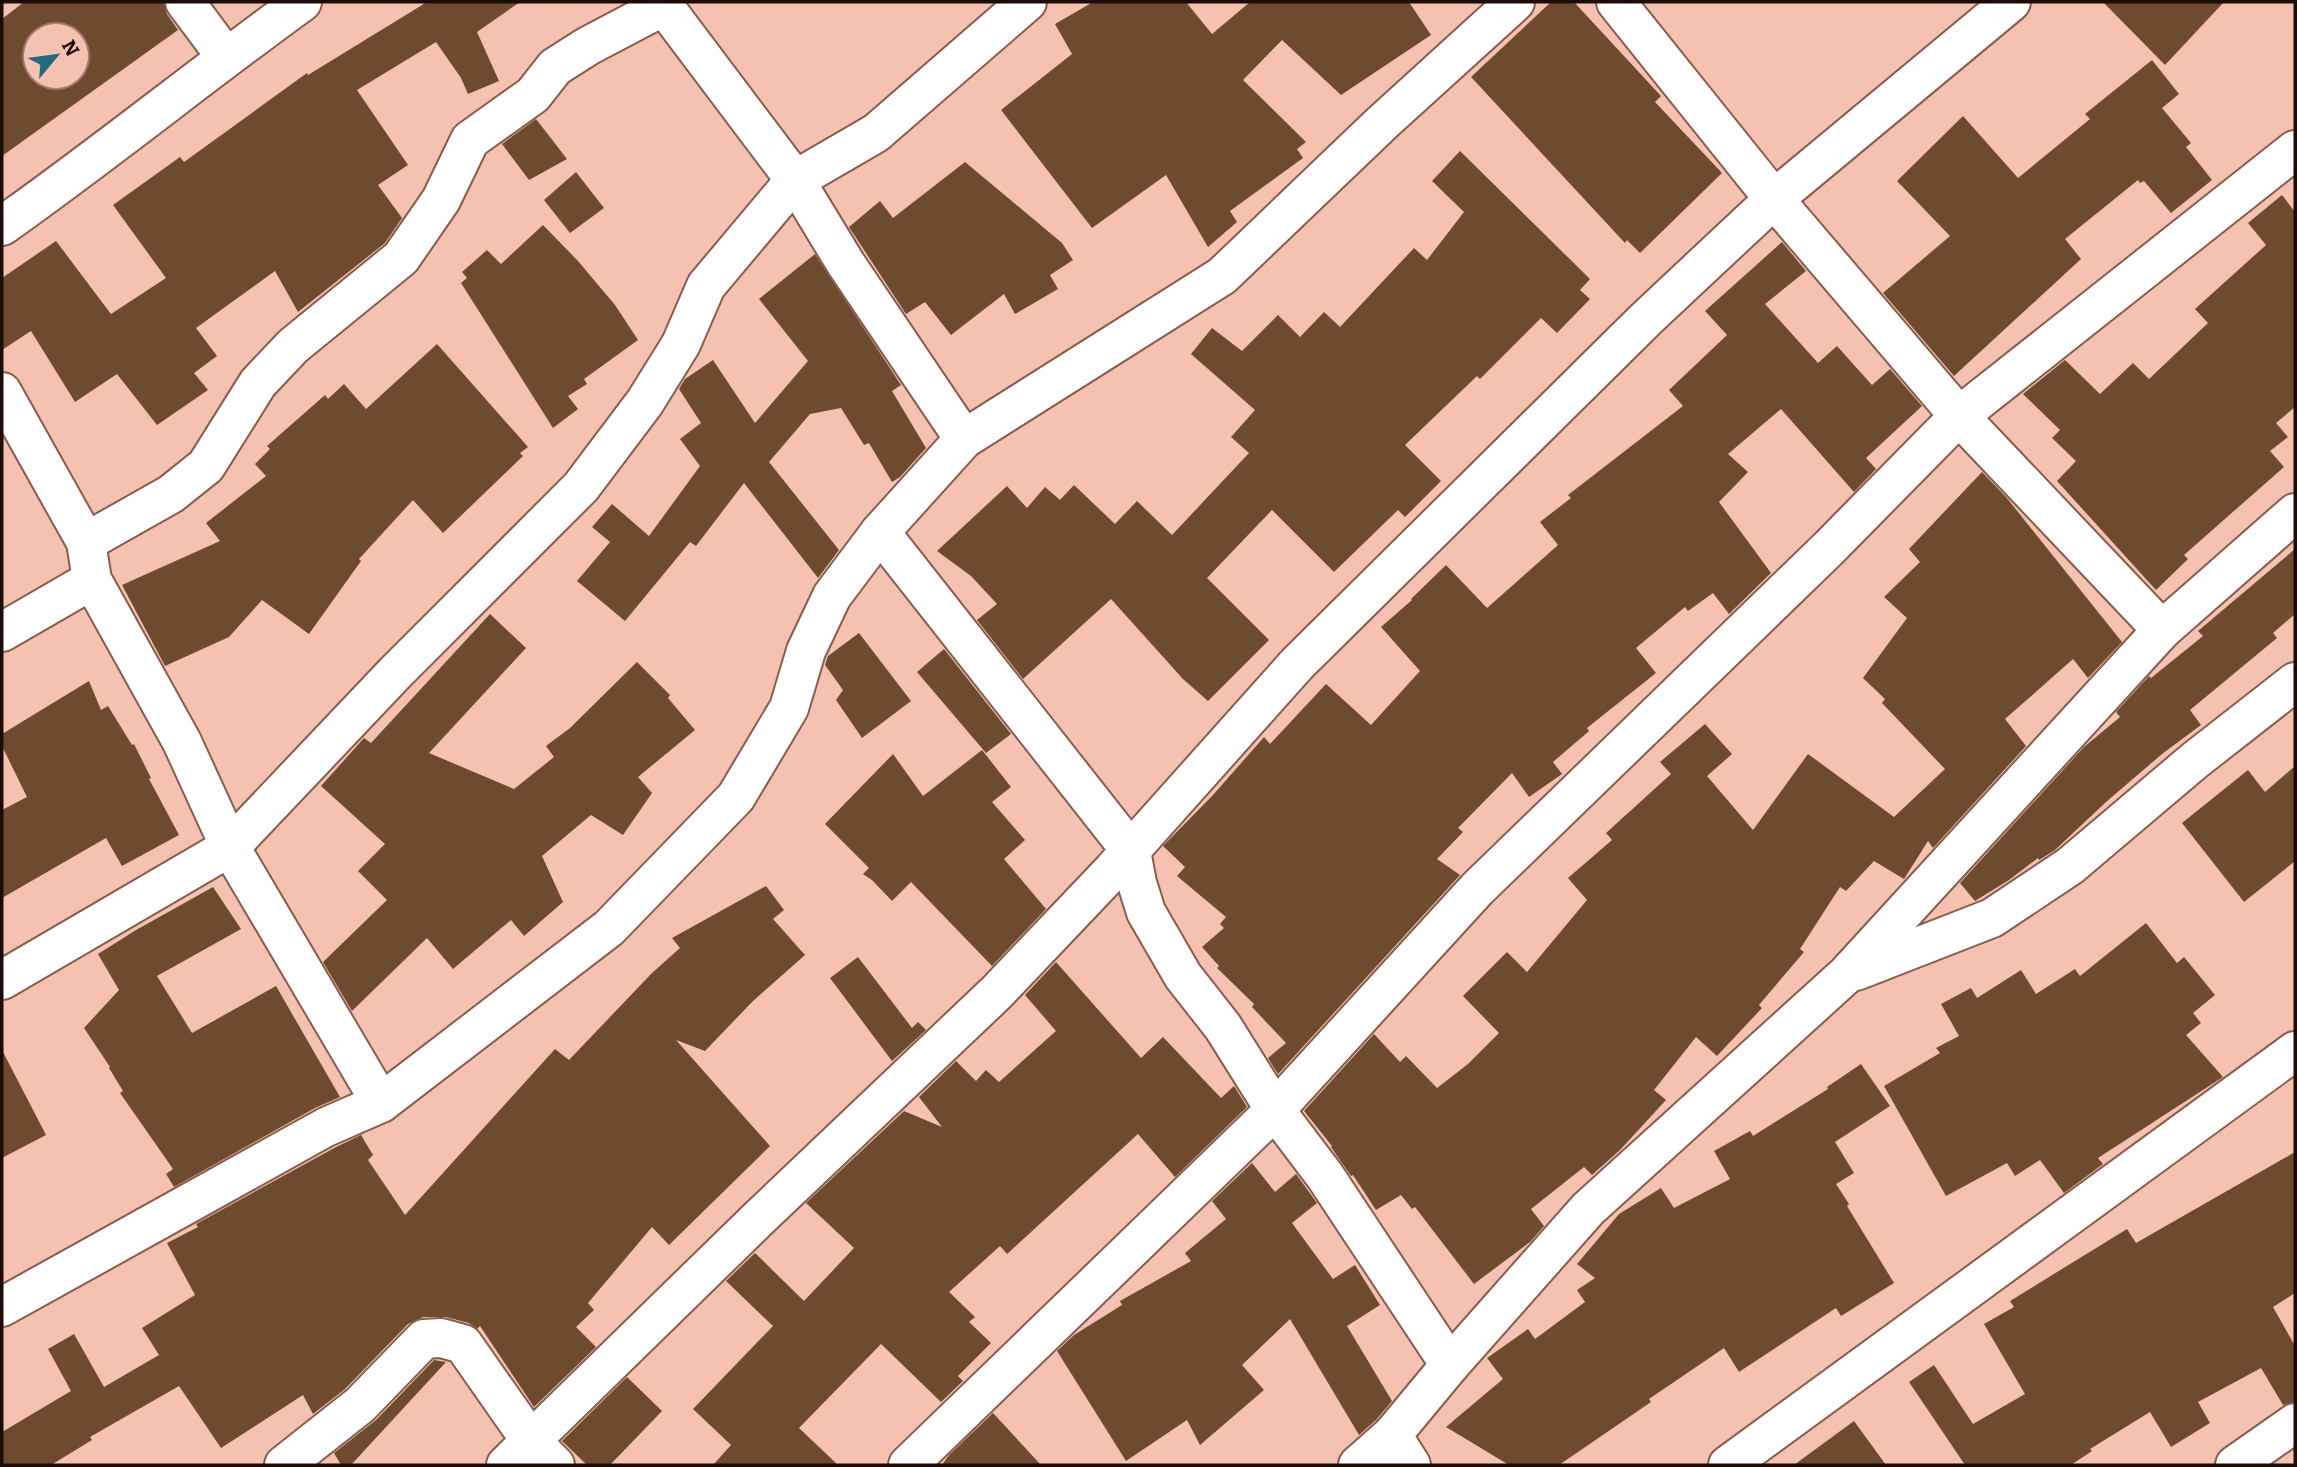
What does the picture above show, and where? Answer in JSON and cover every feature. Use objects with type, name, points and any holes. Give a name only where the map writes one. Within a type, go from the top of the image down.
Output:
[{"type":"street","points":[[185,2],[226,57]]},
{"type":"street","points":[[2,226],[82,169],[226,57],[302,2]]},
{"type":"street","points":[[2,980],[230,847],[395,673],[581,487],[645,402],[681,344],[706,286],[795,180],[876,134],[1027,2]]},
{"type":"street","points":[[2,1307],[326,1127],[381,1103],[608,928],[736,797],[789,708],[806,651],[832,596],[880,532],[964,439],[1222,275],[1382,123],[1515,2]]},
{"type":"street","points":[[1616,2],[1774,200],[1959,416],[2162,630]]},
{"type":"street","points":[[284,1465],[360,1405],[424,1339],[441,1338],[463,1344],[531,1457],[767,1211],[997,992],[1131,850],[1297,664],[1646,319],[1774,200],[2011,2]]},
{"type":"street","points":[[86,541],[171,494],[206,466],[258,383],[293,346],[401,258],[441,200],[470,140],[534,94],[555,67],[662,4],[795,180],[845,264],[964,439]]},
{"type":"street","points":[[908,1465],[1275,1110],[1477,889],[1829,548],[1959,416],[2295,150]]},
{"type":"street","points":[[2,393],[86,541],[92,580],[182,742],[230,847],[381,1103]]},
{"type":"street","points":[[1359,1465],[1401,1450],[1450,1365],[1588,1209],[1847,974],[2162,630],[2295,513]]},
{"type":"street","points":[[880,532],[1131,850],[1146,912],[1182,976],[1223,1027],[1275,1110],[1325,1176],[1450,1365]]},
{"type":"street","points":[[2,632],[92,580]]},
{"type":"street","points":[[1847,974],[1992,918],[2070,866],[2194,761],[2295,682]]},
{"type":"street","points":[[1728,1465],[2295,1051]]},
{"type":"street","points":[[2235,1465],[2295,1423]]},
{"type":"building","points":[[24,2],[164,2],[167,14],[178,30],[2,156],[2,19]]},
{"type":"building","points":[[427,2],[520,2],[477,32],[499,81],[468,94],[461,78],[436,42],[357,90],[408,165],[378,185],[402,218],[385,243],[298,312],[275,271],[196,328],[217,356],[194,373],[208,390],[157,425],[117,374],[75,402],[31,331],[2,350],[2,278],[56,241],[111,314],[166,278],[113,205],[180,157],[184,162],[307,73],[308,75]]},
{"type":"building","points":[[1093,2],[1186,2],[1212,34],[1250,2],[1409,2],[1431,35],[1341,95],[1282,40],[1243,80],[1306,142],[1297,149],[1303,158],[1230,211],[1237,222],[1208,247],[1166,175],[1092,228],[1001,110],[1072,54],[1055,24]]},
{"type":"building","points":[[1551,2],[1574,2],[1661,96],[1655,102],[1722,173],[1640,253],[1627,240],[1625,243],[1471,77]]},
{"type":"building","points":[[2103,2],[2224,2],[2165,65]]},
{"type":"building","points":[[2152,60],[2179,94],[2162,108],[2191,143],[2186,147],[2212,180],[2171,213],[2144,181],[2140,183],[2138,180],[2065,239],[2081,259],[1954,376],[1883,293],[1950,236],[1897,181],[1963,116],[2018,178],[2090,119],[2085,114]]},
{"type":"building","points":[[536,119],[567,159],[529,180],[502,144]]},
{"type":"building","points":[[1460,151],[1590,279],[1580,290],[1590,299],[1557,333],[1541,318],[1480,379],[1477,376],[1405,445],[1441,481],[1405,517],[1398,510],[1334,572],[1272,510],[1207,578],[1269,640],[1208,701],[1183,679],[1111,599],[1023,679],[977,620],[997,604],[971,576],[937,551],[1007,486],[1027,508],[1045,487],[1060,500],[1074,485],[1115,524],[1137,501],[1172,535],[1249,453],[1231,437],[1255,410],[1191,354],[1212,328],[1242,351],[1278,315],[1300,337],[1324,312],[1340,327],[1414,248],[1427,260],[1464,212],[1432,181]]},
{"type":"building","points":[[965,162],[1062,243],[1073,260],[1050,275],[1058,289],[1015,314],[1004,294],[951,335],[925,302],[906,314],[849,227],[880,201],[893,218]]},
{"type":"building","points":[[576,172],[604,208],[570,233],[544,200]]},
{"type":"building","points":[[2282,195],[2295,212],[2295,407],[2276,423],[2288,437],[2270,451],[2284,467],[2184,555],[2188,559],[2156,590],[2057,481],[2076,461],[2052,438],[2060,430],[2023,394],[2065,360],[2100,394],[2133,363],[2149,379],[2208,323],[2195,309],[2266,245],[2248,223]]},
{"type":"building","points":[[543,225],[615,305],[638,340],[584,379],[587,384],[568,396],[578,409],[553,428],[461,283],[467,278],[462,272],[487,250],[501,264]]},
{"type":"building","points":[[1782,242],[1806,271],[1765,304],[1818,363],[1837,346],[1872,385],[1890,369],[1922,406],[1866,458],[1876,469],[1854,492],[1781,409],[1728,454],[1748,472],[1719,502],[1771,573],[1729,614],[1713,593],[1688,611],[1685,607],[1636,648],[1656,673],[1587,728],[1589,731],[1553,762],[1562,774],[1529,797],[1512,773],[1458,828],[1463,832],[1437,859],[1460,875],[1278,1074],[1268,1058],[1286,1043],[1252,1007],[1254,1004],[1217,968],[1219,966],[1202,947],[1224,928],[1220,924],[1226,917],[1177,876],[1185,867],[1163,846],[1264,737],[1270,744],[1326,684],[1371,725],[1420,671],[1381,627],[1446,565],[1487,608],[1558,545],[1540,522],[1571,498],[1568,495],[1683,406],[1669,390],[1727,335],[1705,311]]},
{"type":"building","points":[[815,254],[901,385],[892,391],[926,448],[900,477],[892,482],[869,443],[864,445],[841,408],[810,414],[769,462],[839,550],[818,578],[744,483],[696,546],[690,542],[625,621],[577,581],[610,542],[592,527],[612,504],[649,536],[700,466],[680,439],[701,423],[679,389],[685,379],[713,360],[755,423],[808,361],[759,299]]},
{"type":"building","points":[[437,344],[528,447],[520,453],[523,456],[443,533],[413,500],[359,559],[361,561],[309,634],[262,600],[229,637],[165,666],[122,585],[220,541],[206,523],[266,476],[255,464],[270,449],[267,446],[325,395],[328,399],[344,384],[366,409]]},
{"type":"building","points":[[1982,472],[2006,497],[2122,642],[2088,678],[2073,659],[2005,719],[2026,746],[1933,848],[1928,841],[1904,879],[1874,861],[1846,891],[1840,887],[1800,949],[1804,952],[1759,1005],[1762,1008],[1717,1056],[1696,1037],[1654,1090],[1666,1100],[1620,1150],[1592,1175],[1584,1167],[1531,1209],[1544,1226],[1530,1242],[1474,1284],[1415,1207],[1412,1209],[1401,1195],[1376,1210],[1304,1111],[1374,1034],[1400,1062],[1406,1056],[1437,1088],[1468,1064],[1499,1033],[1463,996],[1507,952],[1527,972],[1587,900],[1568,878],[1612,840],[1606,833],[1671,774],[1660,762],[1705,724],[1732,754],[1707,776],[1753,830],[1808,754],[1894,817],[1945,769],[1882,703],[1885,699],[1863,678],[1907,618],[1884,597],[1920,562],[1909,549]]},
{"type":"building","points":[[2295,549],[2295,614],[2273,633],[2277,638],[2190,710],[2201,725],[2162,754],[2055,850],[2039,860],[2038,858],[1975,901],[1960,883],[2084,747],[2120,717],[2116,712],[2149,676],[2151,678],[2203,636],[2198,631]]},
{"type":"building","points":[[490,614],[526,648],[429,753],[514,789],[554,757],[546,746],[570,728],[637,662],[670,695],[668,698],[695,730],[638,777],[652,793],[623,835],[591,815],[542,856],[563,902],[524,936],[511,920],[453,969],[427,938],[352,1011],[323,962],[387,900],[358,871],[385,844],[321,786],[364,738],[371,743]]},
{"type":"building","points":[[859,633],[911,701],[862,738],[836,700],[843,690],[825,665],[828,656]]},
{"type":"building","points":[[944,649],[1011,734],[986,753],[917,672]]},
{"type":"building","points":[[89,681],[101,710],[108,706],[132,745],[134,744],[179,835],[122,866],[106,838],[2,898],[2,810],[27,797],[2,746],[2,734]]},
{"type":"building","points":[[982,750],[1011,787],[992,802],[1025,840],[1004,859],[1046,909],[992,966],[911,882],[892,901],[863,874],[869,868],[825,824],[893,754],[923,796]]},
{"type":"building","points":[[2295,766],[2295,861],[2244,902],[2182,823],[2248,770],[2265,792]]},
{"type":"building","points":[[766,886],[784,910],[773,919],[805,955],[753,1001],[705,1051],[676,1040],[770,1146],[669,1245],[652,1227],[588,1303],[594,1310],[576,1327],[596,1347],[534,1407],[480,1326],[477,1329],[469,1323],[446,1317],[423,1317],[408,1324],[345,1389],[313,1414],[303,1395],[221,1448],[179,1386],[90,1437],[92,1440],[51,1465],[2,1465],[2,1432],[71,1391],[48,1349],[74,1334],[104,1387],[159,1355],[142,1328],[195,1295],[167,1243],[198,1227],[196,1224],[361,1135],[373,1155],[368,1160],[405,1215],[555,1049],[569,1060],[652,973],[680,948],[672,938]]},
{"type":"building","points":[[213,887],[241,929],[157,976],[192,1033],[276,986],[340,1097],[315,1108],[174,1187],[166,1174],[173,1169],[120,1093],[123,1091],[110,1067],[84,1028],[119,990],[98,954]]},
{"type":"building","points":[[2146,923],[2177,963],[2184,957],[2215,995],[2193,1013],[2201,1023],[2186,1035],[2223,1077],[2098,1158],[2103,1164],[2064,1193],[2040,1160],[2015,1176],[2007,1163],[1946,1196],[1884,1086],[1940,1053],[1936,1048],[1959,1036],[1941,1004],[1971,988],[1977,998],[2021,970],[2036,994],[2075,969],[2080,976]]},
{"type":"building","points":[[858,957],[912,1028],[918,1022],[926,1030],[892,1061],[830,978]]},
{"type":"building","points":[[1056,962],[1141,1058],[1163,1037],[1221,1098],[1234,1086],[1247,1107],[1175,1177],[1138,1134],[1007,1254],[1000,1246],[949,1292],[975,1317],[969,1322],[991,1343],[958,1376],[963,1381],[941,1402],[881,1344],[799,1428],[838,1465],[713,1465],[731,1445],[693,1409],[773,1326],[726,1281],[755,1253],[804,1301],[854,1248],[806,1203],[904,1111],[942,1127],[919,1097],[956,1061],[976,1081],[986,1070],[999,1082],[1056,1031],[1025,995]]},
{"type":"building","points":[[2,1050],[46,1135],[2,1158]]},
{"type":"building","points":[[1861,1064],[1890,1106],[1835,1142],[1854,1173],[1836,1184],[1894,1283],[1841,1316],[1836,1308],[1739,1372],[1724,1348],[1559,1465],[1509,1465],[1446,1427],[1503,1379],[1487,1358],[1528,1329],[1535,1339],[1585,1302],[1577,1290],[1595,1278],[1577,1264],[1619,1214],[1661,1188],[1674,1208],[1730,1179],[1714,1151],[1750,1131],[1753,1136],[1828,1089],[1827,1087]]},
{"type":"building","points":[[2295,1152],[2295,1293],[2273,1307],[2295,1346],[2295,1402],[2283,1405],[2261,1368],[2198,1402],[2210,1423],[2171,1447],[2150,1412],[2090,1449],[2092,1451],[2071,1465],[1965,1465],[1909,1382],[1934,1365],[1973,1424],[2025,1394],[1984,1324],[2014,1307],[2010,1301],[2127,1229],[2136,1243]]},
{"type":"building","points":[[1252,1163],[1275,1192],[1296,1174],[1317,1203],[1292,1223],[1333,1279],[1355,1265],[1380,1305],[1347,1326],[1392,1401],[1359,1435],[1290,1319],[1242,1365],[1264,1390],[1200,1445],[1187,1420],[1126,1461],[1057,1351],[1074,1335],[1122,1305],[1120,1301],[1191,1261],[1185,1253],[1226,1219],[1212,1201]]},
{"type":"building","points":[[434,1360],[446,1362],[351,1465],[341,1465],[334,1453],[376,1420]]},
{"type":"building","points":[[627,1377],[662,1411],[610,1465],[587,1465],[562,1441]]},
{"type":"building","points":[[993,1413],[1041,1465],[942,1465],[949,1455]]},
{"type":"building","points":[[1854,1421],[1886,1465],[1794,1465]]}]
